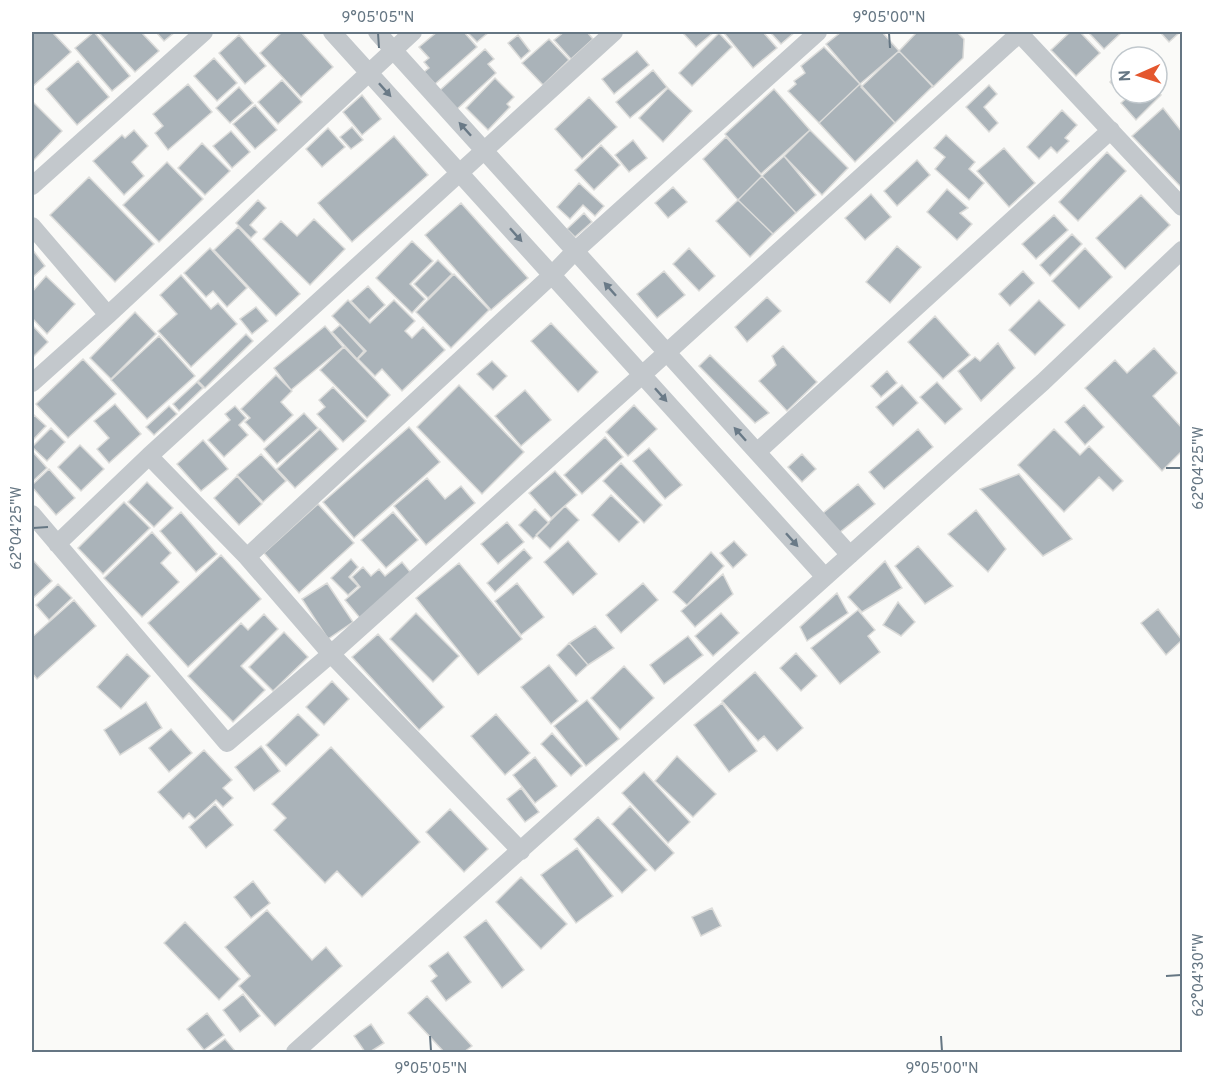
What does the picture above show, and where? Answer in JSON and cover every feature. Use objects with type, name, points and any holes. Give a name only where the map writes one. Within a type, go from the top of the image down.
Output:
[{"type":"street","points":[[32,186],[204,32]]},
{"type":"street","points":[[332,32],[825,577]]},
{"type":"street","points":[[377,32],[850,555]]},
{"type":"street","points":[[32,383],[413,32]]},
{"type":"street","points":[[57,544],[149,456],[483,149],[614,32]]},
{"type":"street","points":[[247,557],[552,275],[575,251],[818,32]]},
{"type":"street","points":[[32,514],[227,743],[331,654],[642,375],[1018,32],[1182,207]]},
{"type":"street","points":[[757,453],[1111,130]]},
{"type":"street","points":[[32,226],[108,315]]},
{"type":"street","points":[[295,1053],[1043,382],[1182,250]]},
{"type":"street","points":[[149,456],[247,557],[331,654],[521,851]]},
{"type":"building","points":[[52,32],[71,52],[32,87],[32,33]]},
{"type":"building","points":[[94,32],[130,76],[112,91],[75,48]]},
{"type":"building","points":[[98,32],[141,32],[159,51],[135,72]]},
{"type":"building","points":[[156,32],[175,32],[164,41]]},
{"type":"building","points":[[282,32],[301,32],[333,67],[301,97],[260,53]]},
{"type":"building","points":[[437,32],[464,32],[477,47],[435,84],[424,72],[429,68],[424,62],[429,58],[419,47]]},
{"type":"building","points":[[467,32],[489,32],[477,42]]},
{"type":"building","points":[[564,32],[587,32],[593,39],[571,59],[554,40]]},
{"type":"building","points":[[682,32],[714,32],[696,47]]},
{"type":"building","points":[[725,32],[763,32],[777,48],[753,68]]},
{"type":"building","points":[[770,32],[795,32],[781,44]]},
{"type":"building","points":[[841,32],[882,32],[899,51],[860,84],[826,44]]},
{"type":"building","points":[[917,32],[957,32],[964,39],[963,58],[933,87],[899,51]]},
{"type":"building","points":[[1070,32],[1080,32],[1100,53],[1076,76],[1051,50]]},
{"type":"building","points":[[1088,32],[1122,32],[1104,49]]},
{"type":"building","points":[[1160,32],[1178,32],[1179,33],[1169,42]]},
{"type":"building","points":[[719,33],[732,47],[692,86],[679,73]]},
{"type":"building","points":[[239,35],[266,66],[245,84],[219,53]]},
{"type":"building","points":[[518,35],[530,51],[521,59],[508,43]]},
{"type":"building","points":[[549,39],[569,60],[543,85],[522,63]]},
{"type":"building","points":[[824,47],[860,84],[819,123],[788,91],[796,84],[794,81],[805,73],[801,66]]},
{"type":"building","points":[[485,49],[494,59],[488,64],[496,73],[455,111],[438,92]]},
{"type":"building","points":[[637,51],[649,65],[614,94],[602,79]]},
{"type":"building","points":[[899,51],[933,86],[895,123],[861,87]]},
{"type":"building","points":[[214,58],[237,83],[217,101],[194,76]]},
{"type":"building","points":[[78,61],[109,97],[77,125],[46,89]]},
{"type":"building","points":[[653,70],[667,87],[630,118],[616,102]]},
{"type":"building","points":[[495,78],[514,97],[507,104],[510,107],[488,130],[466,108]]},
{"type":"building","points":[[282,80],[302,102],[278,124],[258,102]]},
{"type":"building","points":[[188,84],[212,112],[168,150],[155,133],[163,126],[153,114]]},
{"type":"building","points":[[860,84],[895,123],[855,162],[819,123]]},
{"type":"building","points":[[989,85],[997,94],[984,107],[998,123],[989,132],[966,107]]},
{"type":"building","points":[[239,87],[253,103],[230,123],[216,108]]},
{"type":"building","points":[[668,88],[692,111],[663,142],[639,118]]},
{"type":"building","points":[[774,89],[810,130],[761,174],[725,134]]},
{"type":"building","points":[[362,95],[381,119],[362,135],[343,112]]},
{"type":"building","points":[[589,97],[617,127],[582,159],[555,129]]},
{"type":"building","points":[[32,101],[62,131],[32,162]]},
{"type":"building","points":[[255,105],[277,130],[255,149],[233,124]]},
{"type":"building","points":[[1123,105],[1151,105],[1136,120]]},
{"type":"building","points":[[1163,108],[1182,132],[1182,188],[1132,136]]},
{"type":"building","points":[[1062,110],[1077,125],[1065,138],[1069,141],[1057,153],[1051,147],[1039,159],[1027,147]]},
{"type":"building","points":[[352,127],[363,140],[351,149],[340,137]]},
{"type":"building","points":[[328,128],[345,147],[322,167],[306,149]]},
{"type":"building","points":[[134,130],[148,146],[132,162],[144,176],[124,195],[93,161],[122,135],[125,138]]},
{"type":"building","points":[[810,130],[848,168],[822,195],[784,156]]},
{"type":"building","points":[[231,131],[250,152],[232,168],[213,146]]},
{"type":"building","points":[[946,135],[975,162],[969,169],[984,183],[969,200],[935,169],[945,157],[934,148]]},
{"type":"building","points":[[394,136],[428,175],[352,242],[318,203]]},
{"type":"building","points":[[726,137],[762,176],[738,200],[703,159]]},
{"type":"building","points":[[633,140],[647,158],[629,172],[615,155]]},
{"type":"building","points":[[202,143],[230,171],[205,195],[178,168]]},
{"type":"building","points":[[601,145],[620,165],[594,190],[575,170]]},
{"type":"building","points":[[1004,148],[1035,183],[1009,207],[977,171]]},
{"type":"building","points":[[1107,152],[1126,171],[1078,221],[1059,202]]},
{"type":"building","points":[[784,156],[816,195],[796,213],[762,176]]},
{"type":"building","points":[[917,160],[930,175],[897,206],[884,191]]},
{"type":"building","points":[[167,162],[203,199],[159,242],[123,205]]},
{"type":"building","points":[[762,176],[796,213],[773,234],[738,200]]},
{"type":"building","points":[[89,177],[154,244],[115,282],[50,215]]},
{"type":"building","points":[[579,183],[604,206],[595,216],[583,205],[570,219],[557,207]]},
{"type":"building","points":[[673,187],[687,202],[668,218],[655,203]]},
{"type":"building","points":[[947,189],[968,208],[960,213],[972,224],[957,240],[927,212]]},
{"type":"building","points":[[871,194],[891,217],[865,240],[845,218]]},
{"type":"building","points":[[1141,195],[1170,225],[1125,269],[1096,238]]},
{"type":"building","points":[[258,200],[266,208],[250,225],[257,232],[251,238],[236,223]]},
{"type":"building","points":[[738,200],[773,234],[750,257],[716,221]]},
{"type":"building","points":[[461,203],[528,278],[491,310],[425,235]]},
{"type":"building","points":[[584,213],[592,222],[575,237],[567,229]]},
{"type":"building","points":[[1054,215],[1068,230],[1036,259],[1022,244]]},
{"type":"building","points":[[314,219],[345,249],[310,285],[263,239],[281,221],[297,236]]},
{"type":"building","points":[[238,227],[300,294],[276,316],[214,250]]},
{"type":"building","points":[[1072,234],[1082,244],[1050,276],[1040,265]]},
{"type":"building","points":[[412,241],[433,261],[410,284],[425,299],[412,313],[376,278]]},
{"type":"building","points":[[897,246],[921,267],[890,303],[866,282]]},
{"type":"building","points":[[210,248],[247,288],[227,307],[213,291],[206,297],[184,273]]},
{"type":"building","points":[[689,248],[715,276],[699,291],[673,264]]},
{"type":"building","points":[[1085,248],[1112,277],[1079,309],[1052,281]]},
{"type":"building","points":[[32,249],[45,266],[32,278]]},
{"type":"building","points":[[438,260],[452,274],[428,298],[414,284]]},
{"type":"building","points":[[664,271],[685,295],[657,318],[637,294]]},
{"type":"building","points":[[1023,271],[1034,283],[1010,306],[999,294]]},
{"type":"building","points":[[454,274],[489,310],[451,348],[416,312]]},
{"type":"building","points":[[181,275],[211,309],[218,303],[237,324],[191,367],[158,331],[177,314],[160,295]]},
{"type":"building","points":[[46,276],[75,304],[47,334],[32,318],[32,292]]},
{"type":"building","points":[[368,286],[385,305],[369,320],[351,301]]},
{"type":"building","points":[[767,297],[781,311],[747,342],[735,327]]},
{"type":"building","points":[[348,300],[370,323],[394,300],[415,321],[405,331],[412,338],[423,327],[445,350],[402,391],[382,369],[375,376],[358,359],[366,351],[332,316]]},
{"type":"building","points":[[1039,300],[1065,325],[1035,355],[1009,330]]},
{"type":"building","points":[[256,307],[268,321],[252,334],[240,319]]},
{"type":"building","points":[[135,312],[156,334],[111,379],[90,358]]},
{"type":"building","points":[[935,316],[970,355],[943,379],[908,342]]},
{"type":"building","points":[[551,323],[598,372],[578,392],[531,341]]},
{"type":"building","points":[[32,325],[48,342],[32,358]]},
{"type":"building","points":[[340,325],[364,351],[357,359],[332,332]]},
{"type":"building","points":[[325,326],[343,347],[291,390],[274,368]]},
{"type":"building","points":[[246,334],[253,341],[205,388],[198,381]]},
{"type":"building","points":[[159,336],[195,376],[147,419],[111,380]]},
{"type":"building","points":[[998,343],[1015,368],[981,401],[958,371],[975,357],[980,361]]},
{"type":"building","points":[[783,346],[817,382],[787,411],[759,381],[776,365],[772,356]]},
{"type":"building","points":[[344,347],[390,395],[367,418],[320,370]]},
{"type":"building","points":[[1154,348],[1177,373],[1153,396],[1182,428],[1182,451],[1162,471],[1085,388],[1115,360],[1127,373]]},
{"type":"building","points":[[710,355],[769,413],[755,423],[699,366]]},
{"type":"building","points":[[83,359],[116,394],[68,438],[36,404]]},
{"type":"building","points":[[492,361],[507,376],[493,390],[477,374]]},
{"type":"building","points":[[887,371],[897,383],[881,397],[871,386]]},
{"type":"building","points":[[276,375],[292,391],[281,402],[293,415],[264,442],[245,422],[250,418],[241,409]]},
{"type":"building","points":[[197,382],[203,388],[179,411],[173,404]]},
{"type":"building","points":[[937,382],[962,409],[945,424],[920,397]]},
{"type":"building","points":[[459,385],[524,452],[482,494],[417,427]]},
{"type":"building","points":[[902,385],[918,403],[893,426],[876,407]]},
{"type":"building","points":[[333,387],[366,421],[343,442],[317,414],[325,407],[319,400]]},
{"type":"building","points":[[525,390],[551,420],[521,446],[495,416]]},
{"type":"building","points":[[115,404],[141,434],[109,463],[97,449],[109,438],[94,421]]},
{"type":"building","points":[[634,405],[657,429],[628,456],[606,432]]},
{"type":"building","points":[[1084,405],[1104,427],[1085,445],[1065,422]]},
{"type":"building","points":[[169,406],[177,414],[154,435],[146,427]]},
{"type":"building","points":[[235,406],[246,418],[239,425],[248,435],[224,457],[208,440],[230,420],[225,414]]},
{"type":"building","points":[[304,413],[318,428],[277,464],[264,449]]},
{"type":"building","points":[[34,415],[46,426],[32,441],[32,418]]},
{"type":"building","points":[[409,427],[440,462],[354,538],[323,502]]},
{"type":"building","points":[[51,428],[65,442],[47,461],[32,447]]},
{"type":"building","points":[[320,429],[338,449],[295,488],[277,469]]},
{"type":"building","points":[[918,429],[933,447],[884,489],[869,472]]},
{"type":"building","points":[[1054,429],[1080,455],[1089,446],[1123,481],[1113,491],[1099,477],[1064,512],[1018,465]]},
{"type":"building","points":[[605,437],[623,457],[582,494],[564,475]]},
{"type":"building","points":[[203,440],[228,469],[201,491],[177,464]]},
{"type":"building","points":[[80,445],[104,469],[81,491],[58,467]]},
{"type":"building","points":[[649,448],[682,485],[665,499],[633,461]]},
{"type":"building","points":[[32,451],[47,468],[32,482]]},
{"type":"building","points":[[261,454],[286,481],[263,502],[237,475]]},
{"type":"building","points":[[802,454],[816,469],[802,482],[788,467]]},
{"type":"building","points":[[621,463],[662,505],[644,523],[603,481]]},
{"type":"building","points":[[49,469],[75,498],[56,515],[32,487]]},
{"type":"building","points":[[555,471],[577,495],[551,518],[529,493]]},
{"type":"building","points":[[1019,474],[1072,539],[1043,556],[980,489]]},
{"type":"building","points":[[237,476],[262,504],[239,525],[214,498]]},
{"type":"building","points":[[427,478],[445,499],[461,486],[475,503],[426,545],[394,506]]},
{"type":"building","points":[[147,482],[173,508],[154,527],[128,502]]},
{"type":"building","points":[[858,484],[875,504],[839,533],[823,513]]},
{"type":"building","points":[[611,495],[639,522],[619,542],[592,515]]},
{"type":"building","points":[[124,502],[150,528],[103,574],[78,548]]},
{"type":"building","points":[[318,504],[354,543],[299,593],[264,553]]},
{"type":"building","points":[[565,506],[579,520],[550,549],[536,535]]},
{"type":"building","points":[[535,509],[549,523],[533,539],[519,525]]},
{"type":"building","points":[[976,510],[1006,549],[988,572],[948,534]]},
{"type":"building","points":[[181,512],[217,554],[196,572],[160,531]]},
{"type":"building","points":[[393,512],[418,540],[386,568],[361,540]]},
{"type":"building","points":[[507,522],[524,542],[498,564],[481,544]]},
{"type":"building","points":[[152,532],[171,553],[161,563],[179,582],[142,617],[104,578]]},
{"type":"building","points":[[568,541],[597,574],[573,595],[544,562]]},
{"type":"building","points":[[734,541],[747,555],[733,568],[720,553]]},
{"type":"building","points":[[918,546],[953,586],[925,604],[895,566]]},
{"type":"building","points":[[524,549],[532,558],[495,592],[487,583]]},
{"type":"building","points":[[711,552],[724,566],[687,605],[673,592]]},
{"type":"building","points":[[221,555],[261,599],[188,667],[148,623]]},
{"type":"building","points":[[32,559],[52,581],[32,599]]},
{"type":"building","points":[[351,559],[358,567],[349,577],[358,586],[348,595],[331,578]]},
{"type":"building","points":[[885,561],[902,588],[862,612],[848,597]]},
{"type":"building","points":[[402,562],[411,573],[360,618],[345,600],[360,587],[352,577],[363,567],[371,576],[379,569],[385,576]]},
{"type":"building","points":[[459,563],[522,639],[478,675],[416,598]]},
{"type":"building","points":[[723,574],[733,594],[695,627],[681,611]]},
{"type":"building","points":[[327,583],[353,622],[328,639],[302,599]]},
{"type":"building","points":[[517,583],[544,617],[521,635],[495,601]]},
{"type":"building","points":[[643,583],[658,600],[621,633],[606,615]]},
{"type":"building","points":[[58,584],[72,598],[49,620],[36,605]]},
{"type":"building","points":[[837,593],[848,613],[807,641],[800,627]]},
{"type":"building","points":[[74,600],[96,626],[37,679],[32,673],[32,637]]},
{"type":"building","points":[[898,602],[915,622],[901,636],[883,625]]},
{"type":"building","points":[[1158,609],[1182,640],[1166,655],[1141,623]]},
{"type":"building","points":[[858,610],[875,630],[868,636],[880,652],[840,684],[811,648]]},
{"type":"building","points":[[416,613],[459,656],[433,682],[390,639]]},
{"type":"building","points":[[721,613],[739,633],[713,656],[695,636]]},
{"type":"building","points":[[264,614],[278,629],[241,666],[265,690],[233,722],[188,676],[241,623],[248,630]]},
{"type":"building","points":[[595,626],[614,648],[588,665],[569,643]]},
{"type":"building","points":[[284,632],[308,657],[273,691],[249,667]]},
{"type":"building","points":[[378,634],[444,707],[419,730],[352,657]]},
{"type":"building","points":[[688,636],[703,655],[664,684],[650,665]]},
{"type":"building","points":[[569,643],[588,665],[576,676],[557,655]]},
{"type":"building","points":[[796,653],[817,676],[801,691],[780,668]]},
{"type":"building","points":[[127,654],[150,676],[121,709],[97,687]]},
{"type":"building","points":[[549,665],[578,701],[551,724],[521,687]]},
{"type":"building","points":[[624,666],[654,698],[620,730],[591,698]]},
{"type":"building","points":[[755,672],[803,728],[777,751],[764,736],[758,741],[722,701]]},
{"type":"building","points":[[332,681],[349,699],[324,725],[306,707]]},
{"type":"building","points":[[587,700],[619,739],[586,766],[554,726]]},
{"type":"building","points":[[146,702],[162,728],[120,755],[104,730]]},
{"type":"building","points":[[722,703],[757,751],[729,772],[694,725]]},
{"type":"building","points":[[298,714],[319,735],[286,766],[266,745]]},
{"type":"building","points":[[496,714],[530,753],[505,775],[471,736]]},
{"type":"building","points":[[171,729],[192,753],[169,772],[149,748]]},
{"type":"building","points":[[552,733],[582,766],[571,776],[541,744]]},
{"type":"building","points":[[261,746],[280,771],[254,791],[235,767]]},
{"type":"building","points":[[331,747],[420,842],[362,897],[337,871],[325,883],[274,830],[286,818],[272,804]]},
{"type":"building","points":[[204,750],[232,780],[223,788],[233,798],[223,807],[216,800],[195,819],[189,813],[183,819],[158,792]]},
{"type":"building","points":[[677,756],[716,794],[693,817],[655,781]]},
{"type":"building","points":[[535,757],[557,786],[535,803],[513,775]]},
{"type":"building","points":[[644,772],[690,822],[668,843],[622,793]]},
{"type":"building","points":[[521,788],[539,812],[525,822],[507,799]]},
{"type":"building","points":[[215,804],[233,825],[206,848],[189,827]]},
{"type":"building","points":[[630,806],[674,853],[655,871],[612,824]]},
{"type":"building","points":[[450,809],[488,849],[464,872],[426,832]]},
{"type":"building","points":[[598,817],[647,870],[622,893],[574,839]]},
{"type":"building","points":[[577,848],[613,896],[576,923],[541,875]]},
{"type":"building","points":[[521,877],[567,924],[541,949],[496,902]]},
{"type":"building","points":[[253,881],[270,903],[251,918],[234,897]]},
{"type":"building","points":[[712,908],[721,926],[701,936],[692,917]]},
{"type":"building","points":[[267,910],[312,960],[326,947],[342,966],[275,1026],[239,986],[250,976],[225,947]]},
{"type":"building","points":[[486,920],[524,970],[502,988],[464,937]]},
{"type":"building","points":[[185,922],[240,979],[219,1000],[164,943]]},
{"type":"building","points":[[448,952],[471,982],[446,1001],[431,981],[437,976],[429,966]]},
{"type":"building","points":[[243,994],[260,1016],[240,1032],[223,1010]]},
{"type":"building","points":[[427,996],[472,1046],[464,1052],[444,1052],[408,1013]]},
{"type":"building","points":[[207,1013],[224,1035],[204,1050],[187,1029]]},
{"type":"building","points":[[371,1024],[384,1043],[370,1052],[365,1052],[354,1036]]},
{"type":"building","points":[[225,1039],[236,1052],[208,1052]]}]
